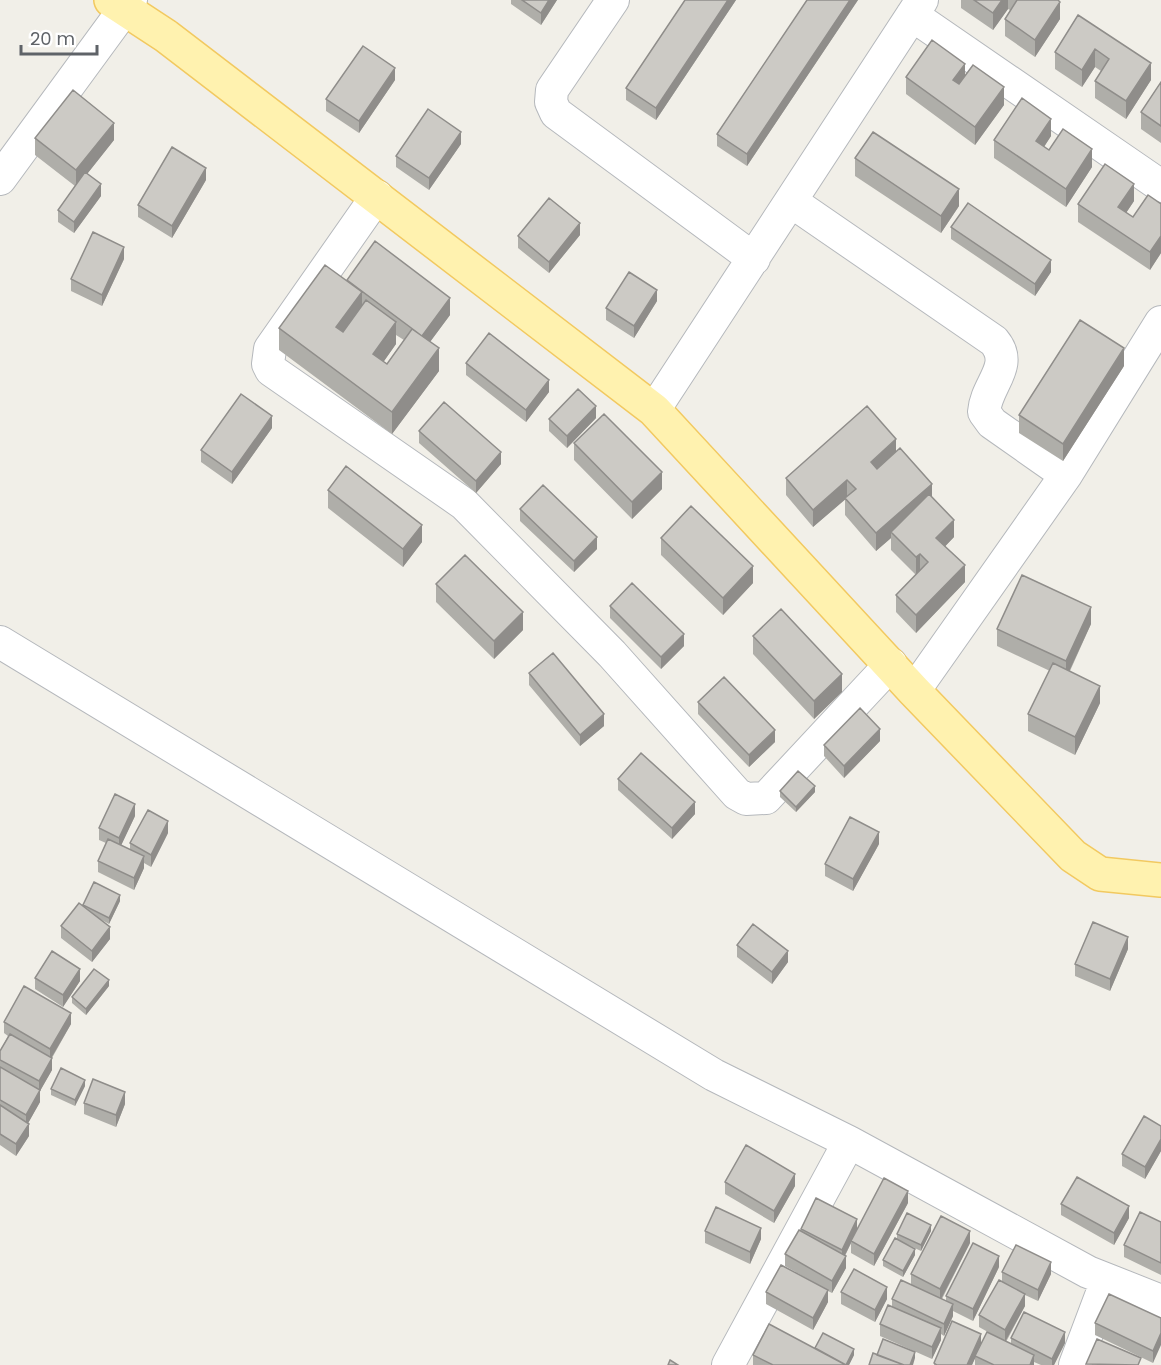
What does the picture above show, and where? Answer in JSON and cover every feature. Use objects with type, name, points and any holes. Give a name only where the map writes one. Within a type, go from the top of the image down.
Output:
[{"type":"main road","points":[[122,4],[378,196],[654,410],[914,691],[1072,856],[1100,874],[1161,880]]},
{"type":"street","points":[[613,0],[552,90],[551,102],[556,113],[754,259]]},
{"type":"street","points":[[0,179],[122,4]]},
{"type":"street","points":[[654,410],[917,8],[1161,186]]},
{"type":"street","points":[[378,196],[270,348],[268,364],[271,370],[464,504],[612,654],[737,794],[746,798],[766,798],[891,664]]},
{"type":"street","points":[[792,202],[994,341],[1002,351],[1004,361],[985,399],[984,412],[992,423],[1066,475]]},
{"type":"street","points":[[914,691],[1066,475],[1161,322]]},
{"type":"street","points":[[0,642],[714,1075],[849,1142],[928,1187],[1107,1280],[1161,1301]]},
{"type":"street","points":[[728,1365],[849,1142]]},
{"type":"street","points":[[1075,1365],[1107,1280]]},
{"type":"building","points":[[522,0],[549,0],[541,13]]},
{"type":"building","points":[[685,0],[728,0],[656,108],[626,88]]},
{"type":"building","points":[[807,0],[850,0],[747,154],[717,134]]},
{"type":"building","points":[[974,0],[1002,0],[993,13]]},
{"type":"building","points":[[1017,0],[1058,0],[1060,2],[1035,40],[1005,19]]},
{"type":"building","points":[[1078,15],[1151,63],[1126,101],[1095,81],[1109,59],[1095,49],[1082,70],[1055,52]]},
{"type":"building","points":[[932,40],[965,64],[953,80],[959,84],[973,65],[1004,87],[975,127],[906,77]]},
{"type":"building","points":[[363,46],[395,68],[359,121],[326,99]]},
{"type":"building","points":[[1161,82],[1161,126],[1141,112]]},
{"type":"building","points":[[73,90],[114,123],[76,170],[35,138]]},
{"type":"building","points":[[1022,98],[1051,119],[1036,141],[1049,150],[1063,129],[1092,149],[1066,189],[994,140]]},
{"type":"building","points":[[428,109],[461,132],[429,178],[396,156]]},
{"type":"building","points":[[873,132],[959,189],[941,216],[855,158]]},
{"type":"building","points":[[172,147],[206,168],[172,226],[138,205]]},
{"type":"building","points":[[1105,164],[1134,184],[1118,207],[1133,217],[1148,195],[1161,204],[1161,236],[1150,252],[1078,204]]},
{"type":"building","points":[[85,172],[101,184],[74,222],[58,210]]},
{"type":"building","points":[[549,198],[580,223],[549,262],[518,236]]},
{"type":"building","points":[[968,203],[1051,260],[1035,284],[951,227]]},
{"type":"building","points":[[93,232],[124,247],[102,295],[71,279]]},
{"type":"building","points":[[375,241],[450,298],[422,336],[347,280]]},
{"type":"building","points":[[325,265],[362,292],[336,327],[343,332],[366,300],[396,322],[373,354],[387,364],[412,329],[439,348],[392,412],[279,328]]},
{"type":"building","points":[[629,272],[657,290],[634,326],[606,308]]},
{"type":"building","points":[[1080,320],[1124,348],[1063,444],[1019,415]]},
{"type":"building","points":[[489,333],[549,380],[526,410],[466,363]]},
{"type":"building","points":[[578,389],[596,406],[567,436],[549,419]]},
{"type":"building","points":[[241,394],[272,416],[232,472],[201,450]]},
{"type":"building","points":[[444,402],[501,452],[476,481],[419,431]]},
{"type":"building","points":[[867,406],[896,439],[871,462],[877,469],[900,448],[932,484],[876,533],[845,498],[856,489],[847,480],[813,510],[786,478]]},
{"type":"building","points":[[604,414],[662,472],[632,502],[574,443]]},
{"type":"building","points":[[346,466],[422,525],[403,549],[328,490]]},
{"type":"building","points":[[543,485],[597,537],[574,561],[520,509]]},
{"type":"building","points":[[929,494],[954,520],[936,538],[965,565],[916,615],[896,595],[928,562],[920,554],[916,557],[891,532]]},
{"type":"building","points":[[691,506],[753,566],[723,598],[661,538]]},
{"type":"building","points":[[465,555],[523,612],[494,641],[436,584]]},
{"type":"building","points":[[1022,575],[1091,607],[1066,661],[997,629]]},
{"type":"building","points":[[632,583],[684,634],[661,657],[610,606]]},
{"type":"building","points":[[781,609],[842,674],[814,701],[753,636]]},
{"type":"building","points":[[553,653],[604,714],[580,735],[529,673]]},
{"type":"building","points":[[1053,663],[1100,686],[1075,737],[1028,714]]},
{"type":"building","points":[[724,677],[775,730],[749,755],[698,702]]},
{"type":"building","points":[[860,708],[880,729],[844,766],[824,745]]},
{"type":"building","points":[[641,753],[695,802],[672,828],[618,779]]},
{"type":"building","points":[[798,771],[815,786],[796,807],[780,791]]},
{"type":"building","points":[[115,794],[135,804],[119,838],[99,828]]},
{"type":"building","points":[[148,810],[168,821],[151,855],[130,843]]},
{"type":"building","points":[[850,817],[879,832],[853,879],[825,864]]},
{"type":"building","points":[[108,839],[144,856],[134,878],[98,861]]},
{"type":"building","points":[[94,882],[120,895],[109,918],[83,905]]},
{"type":"building","points":[[79,903],[110,927],[92,951],[61,926]]},
{"type":"building","points":[[1093,922],[1128,937],[1110,979],[1075,964]]},
{"type":"building","points":[[753,924],[788,951],[772,972],[737,945]]},
{"type":"building","points":[[52,951],[80,969],[63,995],[35,978]]},
{"type":"building","points":[[94,969],[109,980],[86,1009],[72,997]]},
{"type":"building","points":[[24,986],[71,1013],[50,1049],[4,1022]]},
{"type":"building","points":[[10,1034],[52,1058],[39,1081],[0,1060],[0,1051]]},
{"type":"building","points":[[0,1067],[40,1090],[26,1115],[0,1100]]},
{"type":"building","points":[[61,1068],[85,1080],[75,1100],[51,1089]]},
{"type":"building","points":[[93,1079],[125,1092],[116,1115],[84,1103]]},
{"type":"building","points":[[0,1105],[29,1124],[16,1144],[0,1134]]},
{"type":"building","points":[[1144,1116],[1161,1126],[1161,1139],[1145,1167],[1122,1154]]},
{"type":"building","points":[[746,1145],[795,1174],[774,1211],[725,1182]]},
{"type":"building","points":[[1077,1177],[1129,1206],[1114,1233],[1061,1204]]},
{"type":"building","points":[[884,1178],[908,1191],[874,1254],[851,1241]]},
{"type":"building","points":[[816,1198],[857,1219],[842,1250],[801,1229]]},
{"type":"building","points":[[716,1207],[761,1228],[750,1252],[705,1231]]},
{"type":"building","points":[[1140,1212],[1161,1222],[1161,1263],[1124,1245]]},
{"type":"building","points":[[907,1213],[931,1225],[921,1245],[897,1234]]},
{"type":"building","points":[[941,1216],[970,1231],[940,1289],[911,1274]]},
{"type":"building","points":[[799,1230],[846,1256],[832,1281],[785,1254]]},
{"type":"building","points":[[895,1238],[915,1249],[903,1271],[883,1260]]},
{"type":"building","points":[[973,1243],[999,1256],[973,1309],[946,1296]]},
{"type":"building","points":[[1016,1245],[1051,1262],[1038,1290],[1002,1272]]},
{"type":"building","points":[[781,1265],[828,1290],[813,1318],[766,1292]]},
{"type":"building","points":[[854,1269],[887,1287],[875,1310],[841,1292]]},
{"type":"building","points":[[901,1280],[953,1304],[944,1324],[892,1299]]},
{"type":"building","points":[[999,1280],[1025,1294],[1005,1330],[979,1315]]},
{"type":"building","points":[[1109,1294],[1161,1318],[1161,1333],[1153,1351],[1095,1323]]},
{"type":"building","points":[[888,1305],[941,1328],[932,1347],[880,1324]]},
{"type":"building","points":[[1024,1312],[1065,1332],[1052,1359],[1011,1338]]},
{"type":"building","points":[[952,1321],[981,1334],[967,1365],[937,1365],[934,1363]]},
{"type":"building","points":[[769,1324],[844,1365],[773,1365],[753,1355]]},
{"type":"building","points":[[987,1332],[1034,1355],[1030,1365],[994,1365],[975,1356]]},
{"type":"building","points":[[823,1333],[854,1349],[846,1365],[815,1348]]},
{"type":"building","points":[[883,1339],[915,1352],[910,1365],[877,1355]]},
{"type":"building","points":[[1097,1339],[1141,1358],[1138,1365],[1086,1364]]},
{"type":"building","points":[[873,1353],[904,1365],[869,1365]]},
{"type":"building","points":[[670,1360],[678,1365],[668,1365]]}]
